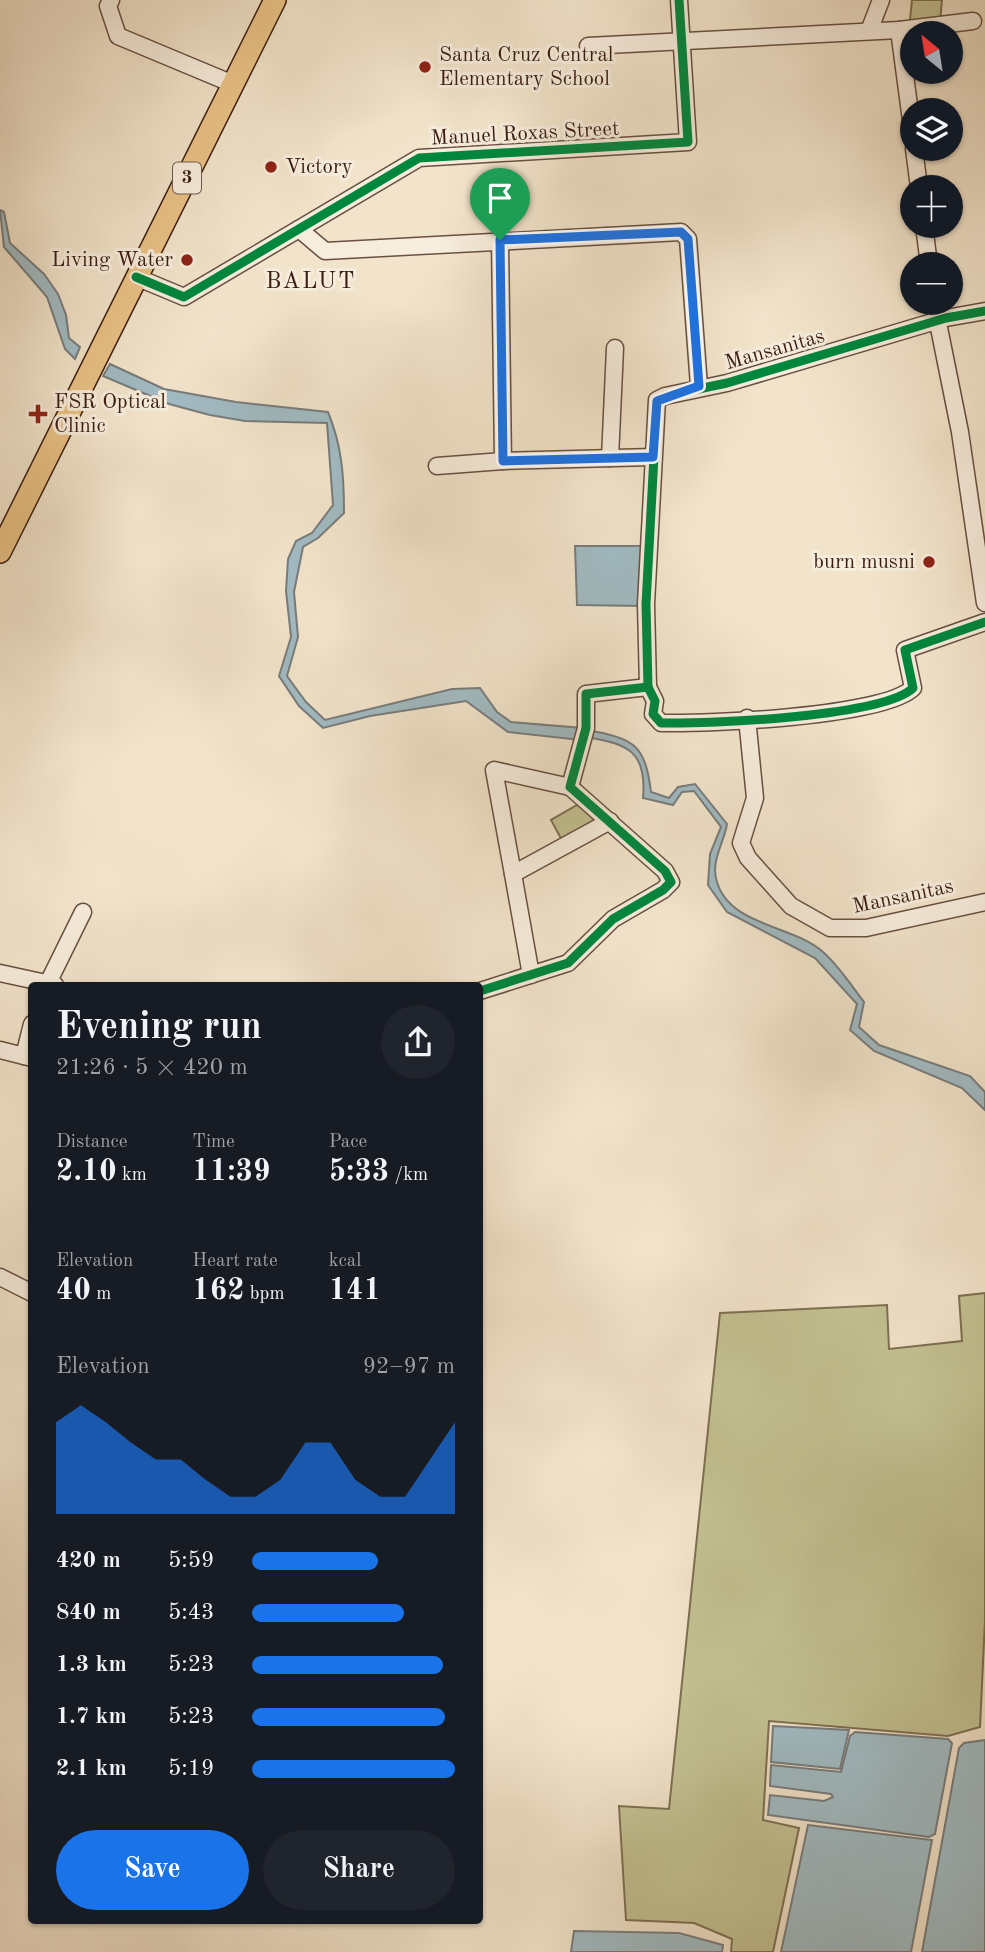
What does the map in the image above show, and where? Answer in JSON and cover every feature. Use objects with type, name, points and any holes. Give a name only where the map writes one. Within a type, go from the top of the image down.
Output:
[{"type":"main road","name":"3","points":[[0,552],[275,0]]},
{"type":"street","points":[[111,0],[108,6],[118,36],[233,85]]},
{"type":"street","points":[[680,0],[680,40]]},
{"type":"street","points":[[869,31],[881,0]]},
{"type":"street","points":[[588,46],[899,30],[973,21]]},
{"type":"street","points":[[899,30],[908,98]]},
{"type":"street","name":"Manuel Roxas Street","points":[[136,278],[184,297],[419,158],[688,142],[680,40]]},
{"type":"street","points":[[299,229],[324,251],[681,232],[688,239],[699,386]]},
{"type":"street","points":[[500,240],[503,461]]},
{"type":"street","name":"Mansanitas","points":[[985,311],[936,321],[727,383],[699,386],[657,401],[646,604],[648,687],[655,701],[653,714],[661,723],[747,718],[755,797],[741,843],[748,858],[791,905],[822,925],[840,930],[866,928],[985,902]]},
{"type":"street","points":[[935,315],[960,432],[985,603]]},
{"type":"street","points":[[610,458],[615,348]]},
{"type":"street","points":[[438,466],[503,461],[653,457]]},
{"type":"street","points":[[747,718],[816,714],[906,695],[913,688],[905,650],[985,622]]},
{"type":"street","points":[[570,787],[584,735],[586,694],[648,687]]},
{"type":"street","points":[[483,989],[531,975],[568,963],[613,919],[663,890],[671,881],[665,871],[570,787],[494,770],[531,975]]},
{"type":"street","points":[[513,874],[610,821]]},
{"type":"street","points":[[47,982],[83,912]]},
{"type":"street","points":[[0,973],[41,982]]},
{"type":"street","points":[[0,1049],[28,1057]]},
{"type":"street","points":[[0,1277],[28,1291]]},
{"type":"shaded area","points":[[912,0],[942,0],[940,21],[910,20]]},
{"type":"shaded area","points":[[584,801],[606,820],[564,844],[551,820]]},
{"type":"shaded area","points":[[985,1293],[985,1620],[980,1727],[948,1736],[769,1721],[763,1820],[799,1828],[773,1952],[731,1952],[732,1939],[694,1923],[626,1920],[619,1806],[669,1809],[720,1313],[887,1305],[889,1349],[962,1341],[959,1296]]},
{"type":"water","points":[[0,210],[4,212],[10,243],[44,274],[58,294],[66,315],[69,338],[80,347],[75,359],[65,349],[47,297],[4,247]]},
{"type":"water","points":[[110,364],[164,389],[236,402],[328,412],[341,461],[344,513],[318,538],[303,547],[294,592],[298,637],[287,676],[306,702],[325,720],[452,689],[480,688],[497,712],[511,722],[582,728],[580,740],[508,732],[466,701],[370,716],[323,728],[299,706],[279,676],[291,637],[286,591],[288,559],[296,541],[312,533],[333,505],[327,423],[245,421],[169,404],[103,376]]},
{"type":"water","points":[[575,546],[645,546],[643,606],[577,605]]},
{"type":"water","points":[[588,730],[616,737],[634,746],[645,763],[651,792],[669,798],[678,787],[695,784],[727,824],[715,867],[717,882],[724,897],[748,916],[796,936],[823,952],[840,969],[864,1002],[859,1027],[879,1045],[970,1076],[985,1092],[985,1110],[962,1088],[874,1051],[850,1030],[857,1004],[815,958],[727,912],[708,885],[710,854],[721,827],[694,791],[682,792],[673,805],[643,798],[642,770],[638,760],[624,747],[586,737]]},
{"type":"water","points":[[773,1726],[849,1730],[840,1769],[771,1762]]},
{"type":"water","points":[[855,1732],[948,1739],[952,1743],[935,1834],[929,1837],[768,1815],[770,1795],[824,1801],[833,1797],[831,1794],[770,1786],[771,1765],[841,1772],[850,1736]]},
{"type":"water","points":[[985,1740],[985,1952],[922,1952],[959,1748],[964,1743]]},
{"type":"water","points":[[808,1825],[932,1840],[911,1952],[781,1952]]},
{"type":"water","points":[[574,1931],[679,1933],[723,1945],[722,1952],[571,1952]]},
{"type":"cycle path","points":[[136,277],[184,297],[419,158],[688,142],[679,0]]},
{"type":"cycle path","points":[[648,687],[646,604],[657,400],[727,383],[946,318],[985,311]]},
{"type":"cycle path","points":[[483,990],[568,963],[613,919],[663,890],[671,882],[665,871],[570,787],[586,728],[586,694],[648,687],[655,701],[653,714],[661,723],[793,717],[868,706],[895,698],[913,688],[905,650],[985,622]]},
{"type":"place","name":"Santa Cruz Central Elementary School","points":[[425,67]]},
{"type":"place","name":"Victory","points":[[271,167]]},
{"type":"place","name":"Living Water","points":[[187,260]]},
{"type":"place","name":"FSR Optical Clinic","points":[[38,414]]},
{"type":"place","name":"burn musni","points":[[929,562]]},
{"type":"district","name":"BALUT","points":[[311,281]]},
{"type":"route","points":[[681,232],[688,239],[699,386],[657,401],[653,457],[503,461],[500,240],[681,232]]}]
